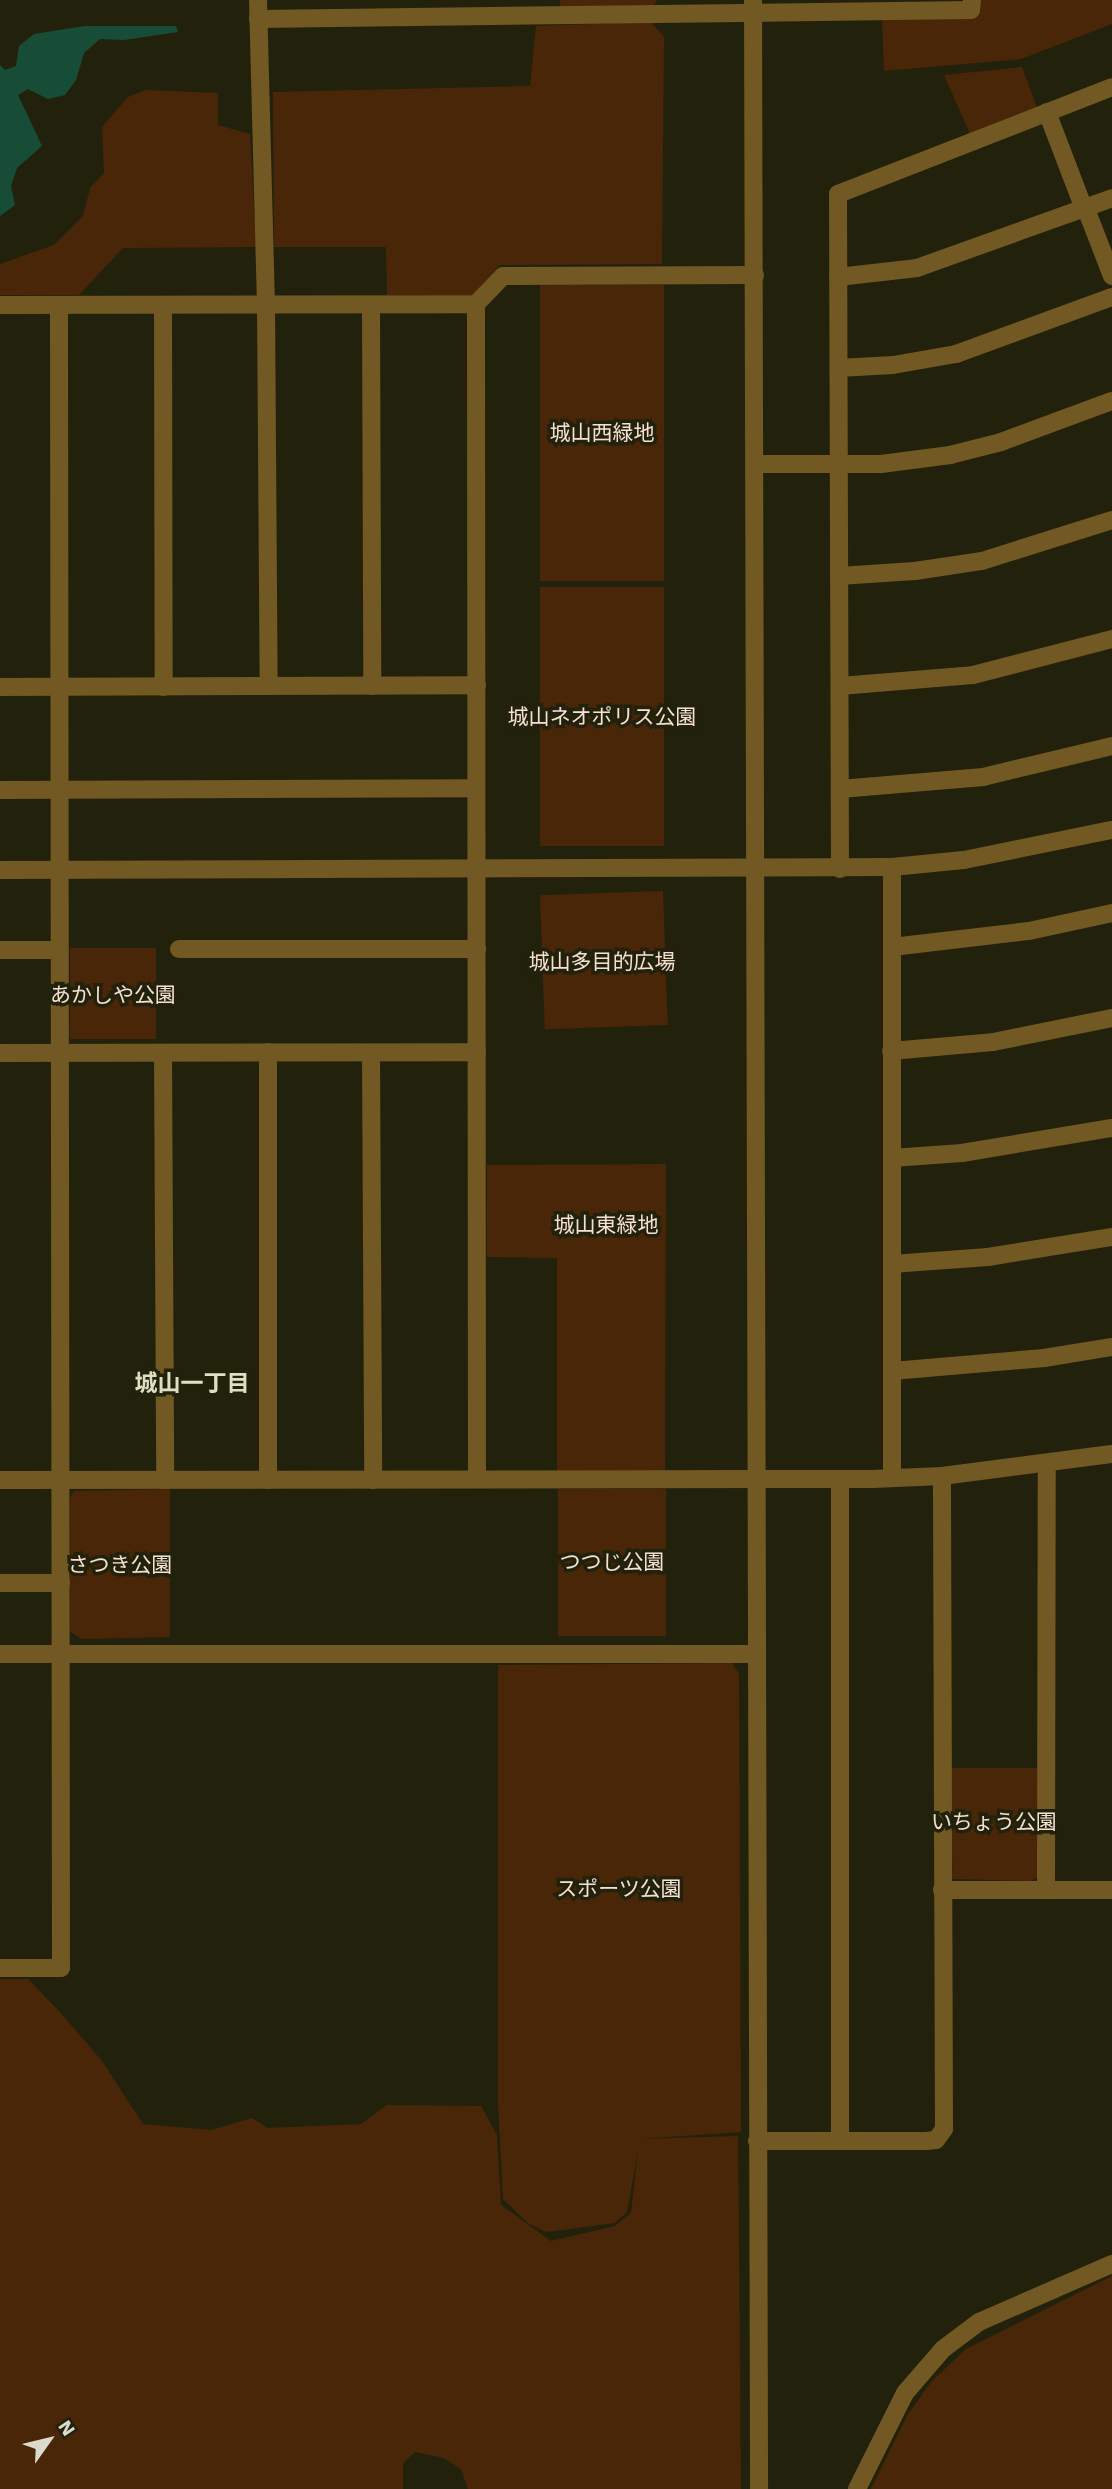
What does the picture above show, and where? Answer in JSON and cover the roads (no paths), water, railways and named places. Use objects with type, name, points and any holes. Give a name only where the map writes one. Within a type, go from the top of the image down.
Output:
[{"type":"street","points":[[258,0],[266,303],[269,686]]},
{"type":"street","points":[[258,19],[367,8],[753,6],[971,10],[972,0]]},
{"type":"street","points":[[753,6],[759,2489]]},
{"type":"street","points":[[840,869],[838,194],[1112,87]]},
{"type":"street","points":[[1047,112],[1112,276]]},
{"type":"street","points":[[838,278],[917,268],[1112,198]]},
{"type":"street","points":[[477,1479],[476,304],[503,276],[755,275]]},
{"type":"street","points":[[839,368],[893,366],[956,354],[1112,297]]},
{"type":"street","points":[[0,305],[476,304]]},
{"type":"street","points":[[0,1968],[61,1968],[59,305]]},
{"type":"street","points":[[163,305],[164,687]]},
{"type":"street","points":[[371,306],[372,686]]},
{"type":"street","points":[[755,464],[881,464],[976,450],[1112,401]]},
{"type":"street","points":[[839,576],[915,572],[982,561],[1043,545],[1112,520]]},
{"type":"street","points":[[840,686],[973,675],[1112,639]]},
{"type":"street","points":[[0,687],[477,685]]},
{"type":"street","points":[[840,789],[983,777],[1112,746]]},
{"type":"street","points":[[0,790],[476,789]]},
{"type":"street","points":[[0,870],[840,869],[964,860],[1112,830]]},
{"type":"street","points":[[891,867],[892,1478]]},
{"type":"street","points":[[892,947],[1005,935],[1112,913]]},
{"type":"street","points":[[178,949],[477,949]]},
{"type":"street","points":[[0,950],[60,950]]},
{"type":"street","points":[[891,1051],[993,1042],[1112,1018]]},
{"type":"street","points":[[268,1052],[268,1480]]},
{"type":"street","points":[[0,1053],[477,1052]]},
{"type":"street","points":[[163,1053],[165,1480]]},
{"type":"street","points":[[371,1053],[373,1480]]},
{"type":"street","points":[[892,1158],[962,1153],[1112,1128]]},
{"type":"street","points":[[892,1264],[988,1257],[1112,1237]]},
{"type":"street","points":[[892,1371],[1031,1359],[1112,1346]]},
{"type":"street","points":[[0,1480],[892,1478],[942,1476],[1112,1454]]},
{"type":"street","points":[[1046,1890],[1047,1464]]},
{"type":"street","points":[[757,2141],[936,2140],[944,2129],[942,1476]]},
{"type":"street","points":[[840,1479],[840,2141]]},
{"type":"street","points":[[0,1583],[61,1583]]},
{"type":"street","points":[[0,1654],[757,1654]]},
{"type":"street","points":[[942,1890],[1112,1890]]},
{"type":"street","points":[[857,2489],[905,2393],[943,2349],[979,2322],[1112,2263]]},
{"type":"district","name":"城山一丁目","points":[[192,1384]]},
{"type":"park label","name":"城山西緑地","points":[[602,433]]},
{"type":"park label","name":"城山ネオポリス公園","points":[[602,717]]},
{"type":"park label","name":"城山多目的広場","points":[[602,962]]},
{"type":"park label","name":"あかしや公園","points":[[113,995]]},
{"type":"park label","name":"城山東緑地","points":[[606,1225]]},
{"type":"park label","name":"つつじ公園","points":[[612,1562]]},
{"type":"park label","name":"さつき公園","points":[[120,1565]]},
{"type":"park label","name":"いちょう公園","points":[[994,1822]]},
{"type":"park label","name":"スポーツ公園","points":[[619,1889]]}]
